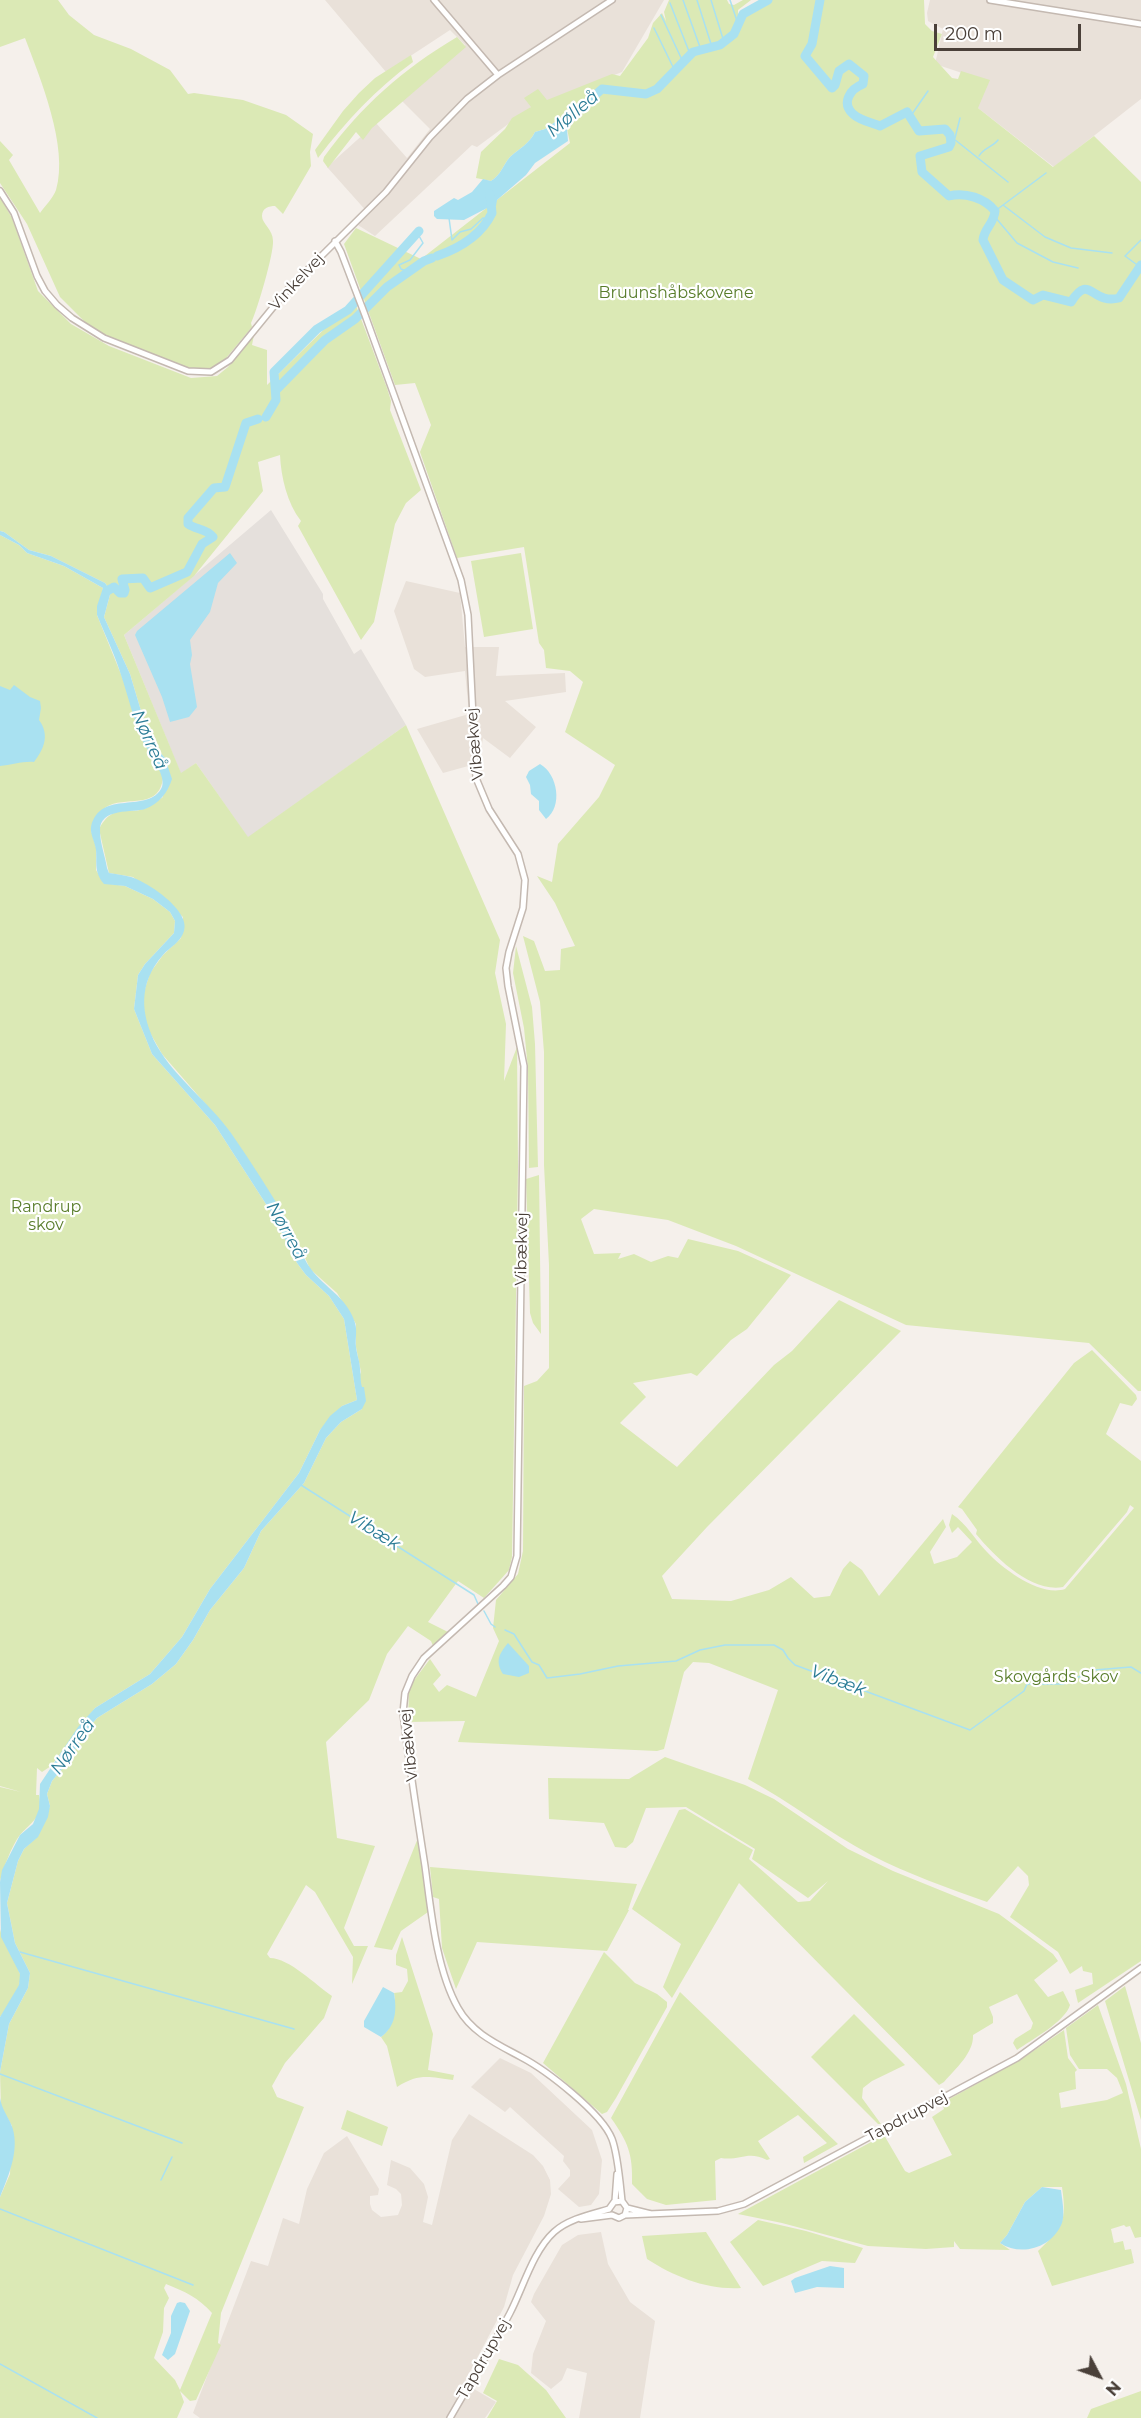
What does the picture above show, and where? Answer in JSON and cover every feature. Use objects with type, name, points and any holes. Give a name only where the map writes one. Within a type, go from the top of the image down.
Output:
[{"type":"street","points":[[434,0],[498,75]]},
{"type":"street","name":"Vinkelvej","points":[[0,191],[14,213],[37,276],[45,291],[72,318],[104,338],[189,371],[210,372],[230,360],[288,289],[386,192],[448,117],[498,75],[612,0]]},
{"type":"street","points":[[990,0],[1141,24]]},
{"type":"street","name":"Vibækvej","points":[[335,241],[342,252],[358,294],[461,580],[468,615],[476,778],[489,809],[518,854],[525,880],[523,908],[506,968],[524,1066],[517,1556],[511,1577],[424,1658],[412,1676],[405,1693],[406,1735],[432,1915],[441,1959],[458,2008],[477,2031],[530,2062],[591,2109],[603,2122],[611,2137],[619,2201]]},
{"type":"street","name":"Tapdrupvej","points":[[450,2418],[511,2312],[526,2277],[548,2238],[558,2228],[581,2219],[610,2212],[619,2218],[626,2211],[652,2214],[718,2211],[744,2204],[1017,2058],[1141,1968]]},
{"type":"street","points":[[610,2212],[619,2201],[626,2211]]},
{"type":"shaded area","points":[[325,0],[664,0],[622,72],[530,108],[477,147],[472,145],[375,236],[358,225],[369,214],[327,167],[376,123],[407,158],[430,129],[399,98],[465,45],[450,30],[386,72]]},
{"type":"shaded area","points":[[930,0],[1141,0],[1141,99],[1054,167],[978,108],[977,78],[935,64],[943,29],[928,21]]},
{"type":"shaded area","points":[[271,510],[323,594],[323,599],[354,654],[361,649],[406,725],[248,838],[196,763],[181,774],[124,635]]},
{"type":"shaded area","points":[[406,581],[460,593],[465,647],[499,647],[496,676],[565,673],[566,692],[505,701],[536,727],[510,758],[483,738],[479,763],[443,773],[417,729],[469,714],[465,671],[425,677],[414,669],[394,611]]},
{"type":"shaded area","points":[[500,2058],[531,2073],[592,2130],[602,2160],[599,2194],[591,2205],[579,2207],[558,2189],[570,2176],[570,2170],[563,2161],[564,2156],[510,2107],[505,2112],[471,2087]]},
{"type":"shaded area","points":[[469,2114],[533,2155],[543,2166],[550,2180],[551,2194],[544,2216],[513,2275],[504,2307],[464,2383],[496,2402],[485,2418],[200,2418],[193,2413],[251,2261],[268,2266],[283,2218],[299,2224],[307,2189],[324,2153],[347,2136],[379,2189],[378,2195],[370,2196],[370,2204],[372,2210],[381,2217],[398,2215],[402,2205],[401,2194],[387,2185],[391,2160],[410,2168],[424,2184],[428,2197],[423,2222],[432,2225],[452,2140]]},
{"type":"shaded area","points":[[601,2232],[608,2264],[630,2302],[655,2321],[640,2418],[579,2418],[587,2373],[567,2368],[562,2380],[551,2389],[531,2373],[533,2354],[546,2321],[531,2302],[534,2294],[562,2245],[578,2235]]},
{"type":"green space","points":[[0,0],[58,0],[69,15],[94,35],[131,49],[170,70],[188,94],[243,100],[286,115],[313,134],[310,152],[311,166],[283,214],[275,206],[266,208],[262,213],[262,219],[273,237],[273,247],[265,282],[251,323],[252,327],[216,367],[197,370],[180,366],[96,333],[60,297],[27,224],[0,183],[0,141],[13,155],[9,160],[40,213],[56,190],[59,154],[51,113],[25,38],[0,47]]},
{"type":"green space","points":[[669,0],[727,0],[729,4],[734,5],[743,0],[751,0],[738,10],[738,14],[761,0],[924,0],[925,24],[932,31],[942,34],[933,57],[952,78],[958,79],[961,71],[990,80],[978,108],[1053,167],[1094,136],[1141,182],[1141,1391],[1138,1391],[1089,1343],[906,1325],[736,1246],[668,1220],[594,1209],[581,1219],[594,1254],[621,1253],[618,1259],[634,1254],[651,1262],[668,1256],[678,1258],[688,1239],[738,1251],[791,1275],[747,1329],[731,1340],[697,1376],[691,1373],[633,1383],[646,1397],[620,1423],[677,1467],[839,1300],[901,1331],[707,1527],[662,1576],[672,1599],[731,1601],[769,1590],[791,1577],[814,1598],[830,1596],[843,1569],[850,1561],[862,1570],[879,1596],[943,1519],[946,1527],[930,1552],[934,1564],[957,1557],[972,1542],[958,1527],[952,1533],[949,1525],[952,1514],[962,1522],[987,1552],[1013,1574],[1034,1586],[1055,1590],[1065,1589],[1134,1508],[1130,1505],[1127,1512],[1063,1587],[1051,1587],[1026,1579],[1003,1562],[976,1534],[977,1530],[962,1509],[958,1507],[1074,1363],[1092,1350],[1136,1395],[1137,1399],[1132,1406],[1120,1403],[1106,1434],[1141,1461],[1141,1961],[1078,2003],[1075,1990],[1093,1984],[1092,1973],[1083,1971],[1082,1966],[1070,1974],[1058,1952],[1010,1917],[1029,1885],[1028,1876],[1018,1866],[987,1902],[914,1875],[871,1855],[748,1779],[778,1690],[709,1663],[693,1662],[684,1672],[664,1749],[657,1751],[458,1742],[465,1721],[408,1722],[409,1687],[430,1659],[441,1675],[433,1684],[439,1692],[447,1685],[476,1697],[499,1641],[493,1628],[496,1600],[518,1574],[523,1551],[524,1386],[537,1381],[549,1368],[549,1265],[544,1165],[544,1052],[540,1002],[523,936],[534,941],[545,971],[560,970],[561,949],[575,946],[555,903],[537,876],[552,882],[558,844],[599,797],[615,765],[565,732],[583,682],[570,671],[546,668],[544,650],[539,643],[524,547],[457,558],[420,452],[431,425],[415,383],[395,385],[344,244],[356,228],[421,259],[570,143],[567,129],[600,91],[545,129],[535,132],[527,143],[510,157],[494,179],[491,181],[476,178],[481,152],[505,129],[512,118],[531,107],[524,98],[538,89],[547,100],[612,74],[620,76],[648,38],[653,23],[662,13],[666,21],[664,12]]},
{"type":"green space","points":[[457,37],[466,47],[372,128],[363,140],[356,132],[328,168],[323,161],[324,157],[368,105],[418,62]]},
{"type":"green space","points":[[411,55],[413,62],[362,106],[318,158],[315,150],[359,93],[375,78]]},
{"type":"green space","points":[[0,197],[12,218],[38,291],[71,324],[109,346],[191,378],[217,376],[228,367],[254,335],[252,345],[267,350],[267,385],[354,300],[387,388],[391,401],[390,410],[421,490],[406,503],[395,524],[374,622],[361,640],[298,526],[301,521],[286,490],[280,455],[258,462],[263,491],[194,576],[124,635],[181,773],[196,763],[248,837],[406,725],[500,940],[495,973],[506,1024],[504,1081],[517,1047],[518,1166],[512,1557],[509,1570],[484,1598],[458,1581],[428,1622],[448,1632],[433,1646],[431,1641],[408,1626],[387,1654],[369,1700],[326,1742],[337,1838],[375,1846],[344,1928],[354,1946],[368,1946],[352,1984],[353,1957],[315,1892],[306,1885],[267,1954],[270,1958],[294,1967],[332,1996],[324,2018],[285,2063],[272,2086],[277,2097],[304,2107],[221,2313],[218,2343],[221,2345],[196,2400],[190,2401],[180,2391],[184,2402],[177,2418],[0,2418],[0,2197],[10,2174],[12,2126],[1,2107],[0,2072],[9,2024],[28,1988],[30,1973],[15,1943],[7,1903],[18,1861],[24,1849],[38,1836],[50,1806],[47,1794],[52,1781],[68,1762],[86,1731],[97,1718],[152,1684],[176,1664],[210,1610],[244,1568],[261,1531],[304,1483],[326,1438],[341,1422],[362,1409],[359,1377],[361,1372],[356,1347],[356,1324],[337,1293],[310,1269],[291,1226],[229,1131],[162,1054],[149,1031],[144,1015],[143,995],[150,973],[163,955],[181,938],[183,917],[133,877],[109,873],[99,829],[110,815],[116,812],[140,810],[163,797],[165,758],[150,741],[130,674],[104,617],[111,591],[105,583],[51,556],[29,550],[0,531]],"holes":[[[166,2284],[185,2292],[212,2313],[180,2390],[175,2380],[154,2358],[163,2332],[164,2308],[169,2298],[164,2288]]]},
{"type":"green space","name":"Randrup skov","points":[[0,535],[19,545],[27,553],[64,566],[103,588],[97,615],[163,778],[160,788],[149,798],[116,803],[100,813],[91,830],[96,847],[96,870],[104,883],[125,886],[153,899],[170,912],[175,921],[174,933],[145,964],[138,975],[134,1009],[152,1054],[215,1125],[273,1215],[297,1263],[306,1275],[329,1296],[344,1319],[357,1400],[342,1406],[320,1430],[299,1473],[210,1589],[182,1637],[150,1674],[95,1708],[51,1766],[42,1772],[37,1768],[36,1795],[39,1795],[40,1809],[33,1822],[14,1845],[0,1882],[0,1787],[21,1792],[0,1786]]},
{"type":"green space","points":[[521,553],[533,629],[484,637],[471,561]]},
{"type":"green space","points":[[516,946],[532,1007],[535,1044],[538,1167],[529,1168],[528,1069],[524,1028],[513,973]]},
{"type":"green space","points":[[539,1175],[541,1334],[533,1323],[530,1313],[526,1179]]},
{"type":"green space","points":[[665,1757],[745,1785],[774,1799],[848,1849],[893,1871],[999,1914],[1053,1954],[1058,1961],[1034,1980],[1048,1997],[1063,1991],[1070,2005],[1067,2011],[1055,2024],[1017,2050],[1013,2043],[1015,2039],[1031,2029],[1033,2023],[1017,1994],[989,2007],[993,2023],[973,2035],[967,2054],[939,2085],[739,1883],[672,1998],[663,1987],[681,1944],[632,1909],[679,1810],[685,1809],[753,1850],[749,1859],[798,1902],[810,1901],[828,1881],[808,1898],[752,1859],[755,1849],[686,1807],[646,1808],[633,1842],[626,1848],[615,1847],[604,1823],[549,1819],[548,1778],[629,1779]]},
{"type":"green space","points":[[418,1838],[428,1912],[401,1931],[392,1950],[374,1947]]},
{"type":"green space","points":[[430,1867],[637,1884],[629,1910],[607,1951],[477,1942],[456,1989],[442,1948],[439,1899],[433,1897]]},
{"type":"green space","points":[[0,1929],[18,1968],[20,1979],[14,1997],[0,2017]]},
{"type":"green space","points":[[402,1937],[433,2034],[428,2070],[454,2075],[453,2080],[418,2078],[397,2087],[387,2046],[381,2037],[389,2028],[394,2017],[394,1993],[402,1992],[408,1981],[407,1969],[396,1965],[396,1955]]},
{"type":"green space","points":[[604,1952],[635,1983],[667,2002],[667,2007],[616,2098],[607,2112],[602,2114],[543,2063]]},
{"type":"green space","points":[[1125,1986],[1141,2043],[1141,2120],[1105,2001]]},
{"type":"green space","points":[[680,1992],[838,2144],[804,2163],[803,2157],[827,2143],[798,2115],[758,2141],[770,2159],[749,2156],[721,2158],[715,2161],[716,2200],[666,2205],[647,2199],[632,2184],[632,2164],[628,2149],[622,2134],[611,2118]]},
{"type":"green space","points":[[1098,2005],[1126,2084],[1141,2149],[1141,2237],[1135,2238],[1130,2226],[1124,2225],[1111,2229],[1114,2243],[1123,2241],[1125,2250],[1131,2249],[1134,2263],[1052,2286],[1038,2251],[1053,2236],[1061,2223],[1064,2208],[1062,2187],[1042,2187],[1025,2202],[1007,2235],[1000,2243],[1010,2250],[960,2249],[954,2241],[954,2247],[926,2249],[868,2246],[738,2214],[884,2135],[905,2171],[909,2173],[952,2155],[932,2117],[944,2109],[942,2103],[1020,2060],[1064,2030],[1068,2058],[1077,2070],[1075,2072],[1076,2089],[1059,2093],[1061,2108],[1107,2100],[1123,2093],[1117,2078],[1107,2069],[1079,2069],[1070,2055],[1066,2028]]},
{"type":"green space","points":[[854,2014],[905,2065],[872,2081],[863,2088],[862,2098],[881,2124],[878,2124],[811,2057]]},
{"type":"green space","points":[[347,2110],[388,2127],[382,2146],[341,2129]]},
{"type":"green space","points":[[758,2220],[863,2248],[855,2263],[822,2261],[763,2286],[730,2242]]},
{"type":"green space","points":[[706,2232],[741,2288],[716,2287],[692,2281],[647,2259],[642,2236]]},
{"type":"green space","points":[[499,2359],[518,2365],[546,2390],[566,2418],[487,2418],[497,2401],[483,2393]]},
{"type":"green space","points":[[1141,2391],[1141,2418],[1087,2418],[1091,2409]]},
{"type":"water","points":[[602,89],[567,129],[568,141],[535,163],[526,175],[497,200],[496,206],[491,206],[464,220],[437,219],[434,216],[434,211],[454,198],[458,200],[472,192],[483,179],[491,181],[494,179],[510,157],[527,143],[535,132],[545,129]]},
{"type":"water","name":"Nørreå","points":[[0,531],[29,550],[51,556],[105,583],[111,591],[104,617],[130,674],[150,741],[165,758],[172,779],[162,797],[155,804],[145,809],[111,815],[101,823],[100,831],[107,868],[109,873],[131,877],[157,891],[175,906],[184,923],[184,931],[180,938],[163,955],[149,977],[144,999],[147,1023],[165,1058],[213,1111],[246,1155],[289,1224],[311,1269],[346,1305],[356,1327],[361,1385],[364,1387],[366,1401],[362,1409],[341,1422],[326,1438],[304,1483],[261,1531],[244,1568],[210,1610],[176,1664],[152,1684],[97,1718],[86,1731],[68,1762],[52,1781],[47,1794],[50,1806],[48,1817],[38,1837],[24,1849],[18,1861],[7,1903],[15,1943],[30,1973],[28,1988],[9,2024],[0,2072],[0,2017],[19,1985],[20,1974],[1,1937],[0,1882],[2,1870],[20,1835],[33,1824],[39,1809],[40,1784],[78,1727],[95,1708],[150,1674],[182,1637],[210,1589],[299,1473],[320,1430],[330,1416],[342,1406],[357,1400],[344,1319],[329,1296],[306,1275],[297,1263],[273,1215],[215,1125],[152,1054],[134,1009],[138,975],[145,964],[174,933],[175,921],[170,912],[153,899],[125,886],[104,884],[97,872],[96,850],[91,830],[96,815],[104,808],[114,805],[147,800],[156,795],[163,782],[159,769],[143,742],[135,722],[119,668],[97,615],[97,606],[103,588],[64,566],[27,553],[19,545],[0,535]]},
{"type":"water","points":[[230,553],[237,563],[218,583],[210,612],[190,640],[192,655],[190,664],[197,707],[189,717],[170,722],[162,697],[135,635]]},
{"type":"water","points":[[14,685],[30,697],[40,701],[39,720],[44,731],[44,742],[34,762],[0,766],[0,686],[10,690]]},
{"type":"water","points":[[540,764],[551,775],[556,791],[555,807],[546,819],[539,810],[539,801],[531,794],[526,777],[529,771]]},
{"type":"water","points":[[508,1643],[529,1666],[529,1673],[519,1677],[503,1674],[499,1658]]},
{"type":"water","points":[[383,1987],[394,1993],[395,2011],[390,2028],[381,2037],[364,2027],[364,2021]]},
{"type":"water","points":[[0,2098],[11,2124],[15,2142],[13,2161],[0,2197]]},
{"type":"water","points":[[1042,2187],[1061,2190],[1063,2215],[1057,2232],[1051,2239],[1035,2248],[1017,2249],[1000,2243],[1007,2235],[1025,2202]]},
{"type":"water","points":[[830,2266],[844,2268],[844,2288],[817,2287],[795,2293],[791,2281]]},
{"type":"water","points":[[177,2303],[185,2303],[190,2311],[175,2354],[168,2360],[162,2355],[171,2333],[171,2316]]},
{"type":"waterway","points":[[683,0],[701,50]]},
{"type":"waterway","points":[[697,0],[712,47]]},
{"type":"waterway","points":[[711,0],[724,42]]},
{"type":"waterway","points":[[730,0],[738,24]]},
{"type":"waterway","name":"Mølleå","points":[[593,97],[602,89],[646,94],[657,89],[693,52],[720,45],[734,34],[743,14],[768,0]]},
{"type":"waterway","name":"Mølleå","points":[[820,0],[812,44],[805,56],[832,88],[839,71],[849,64],[864,76],[863,84],[854,89],[847,101],[849,110],[859,118],[880,126],[907,112],[919,131],[945,129],[950,135],[949,147],[920,156],[922,172],[949,196],[974,197],[991,206],[995,211],[983,240],[1003,280],[1033,300],[1043,295],[1071,302],[1077,294],[1087,289],[1110,299],[1119,298],[1141,265]]},
{"type":"waterway","points":[[670,3],[690,54]]},
{"type":"waterway","points":[[661,15],[683,62]]},
{"type":"waterway","points":[[654,28],[675,71]]},
{"type":"waterway","points":[[910,117],[928,91]]},
{"type":"waterway","points":[[951,143],[955,138],[960,118]]},
{"type":"waterway","points":[[954,139],[1008,182]]},
{"type":"waterway","points":[[979,156],[998,140]]},
{"type":"waterway","points":[[995,211],[1046,173]]},
{"type":"waterway","name":"Mølleå","points":[[437,256],[462,245],[482,228],[492,213],[490,194]]},
{"type":"waterway","points":[[1003,205],[1045,237],[1071,248],[1112,253]]},
{"type":"waterway","points":[[995,217],[1017,243],[1053,262],[1078,268]]},
{"type":"waterway","points":[[449,218],[452,240],[460,232],[471,229],[483,218],[489,220]]},
{"type":"waterway","points":[[266,417],[276,400],[274,372],[317,329],[348,310],[419,231]]},
{"type":"waterway","points":[[409,272],[401,269],[399,265],[410,260],[423,243],[418,234]]},
{"type":"waterway","points":[[1140,267],[1125,256],[1141,240]]},
{"type":"waterway","name":"Mølleå","points":[[276,390],[325,340],[355,319],[387,287],[424,261],[432,258]]},
{"type":"waterway","name":"Mølleå","points":[[107,591],[114,587],[120,593],[124,593],[122,579],[143,578],[150,588],[187,572],[202,544],[213,537],[188,524],[188,518],[214,488],[225,487],[246,423],[258,419]]},
{"type":"waterway","name":"Vibæk","points":[[301,1485],[474,1595],[478,1604]]},
{"type":"waterway","name":"Vibæk","points":[[484,1611],[495,1627]]},
{"type":"waterway","name":"Vibæk","points":[[505,1630],[514,1634],[532,1662],[539,1665],[547,1678],[618,1666],[676,1661],[700,1650],[725,1645],[774,1645],[783,1650],[795,1665],[970,1730],[1024,1691],[1027,1684],[1063,1684],[1094,1670],[1131,1667],[1141,1673]]},
{"type":"waterway","points":[[20,1952],[294,2029]]},
{"type":"waterway","points":[[0,2074],[182,2143]]},
{"type":"waterway","points":[[161,2180],[172,2157]]},
{"type":"waterway","points":[[0,2209],[193,2285]]},
{"type":"waterway","points":[[0,2364],[97,2418]]},
{"type":"park label","name":"Bruunshåbskovene","points":[[676,293]]},
{"type":"park label","name":"Skovgårds Skov","points":[[1056,1677]]}]
